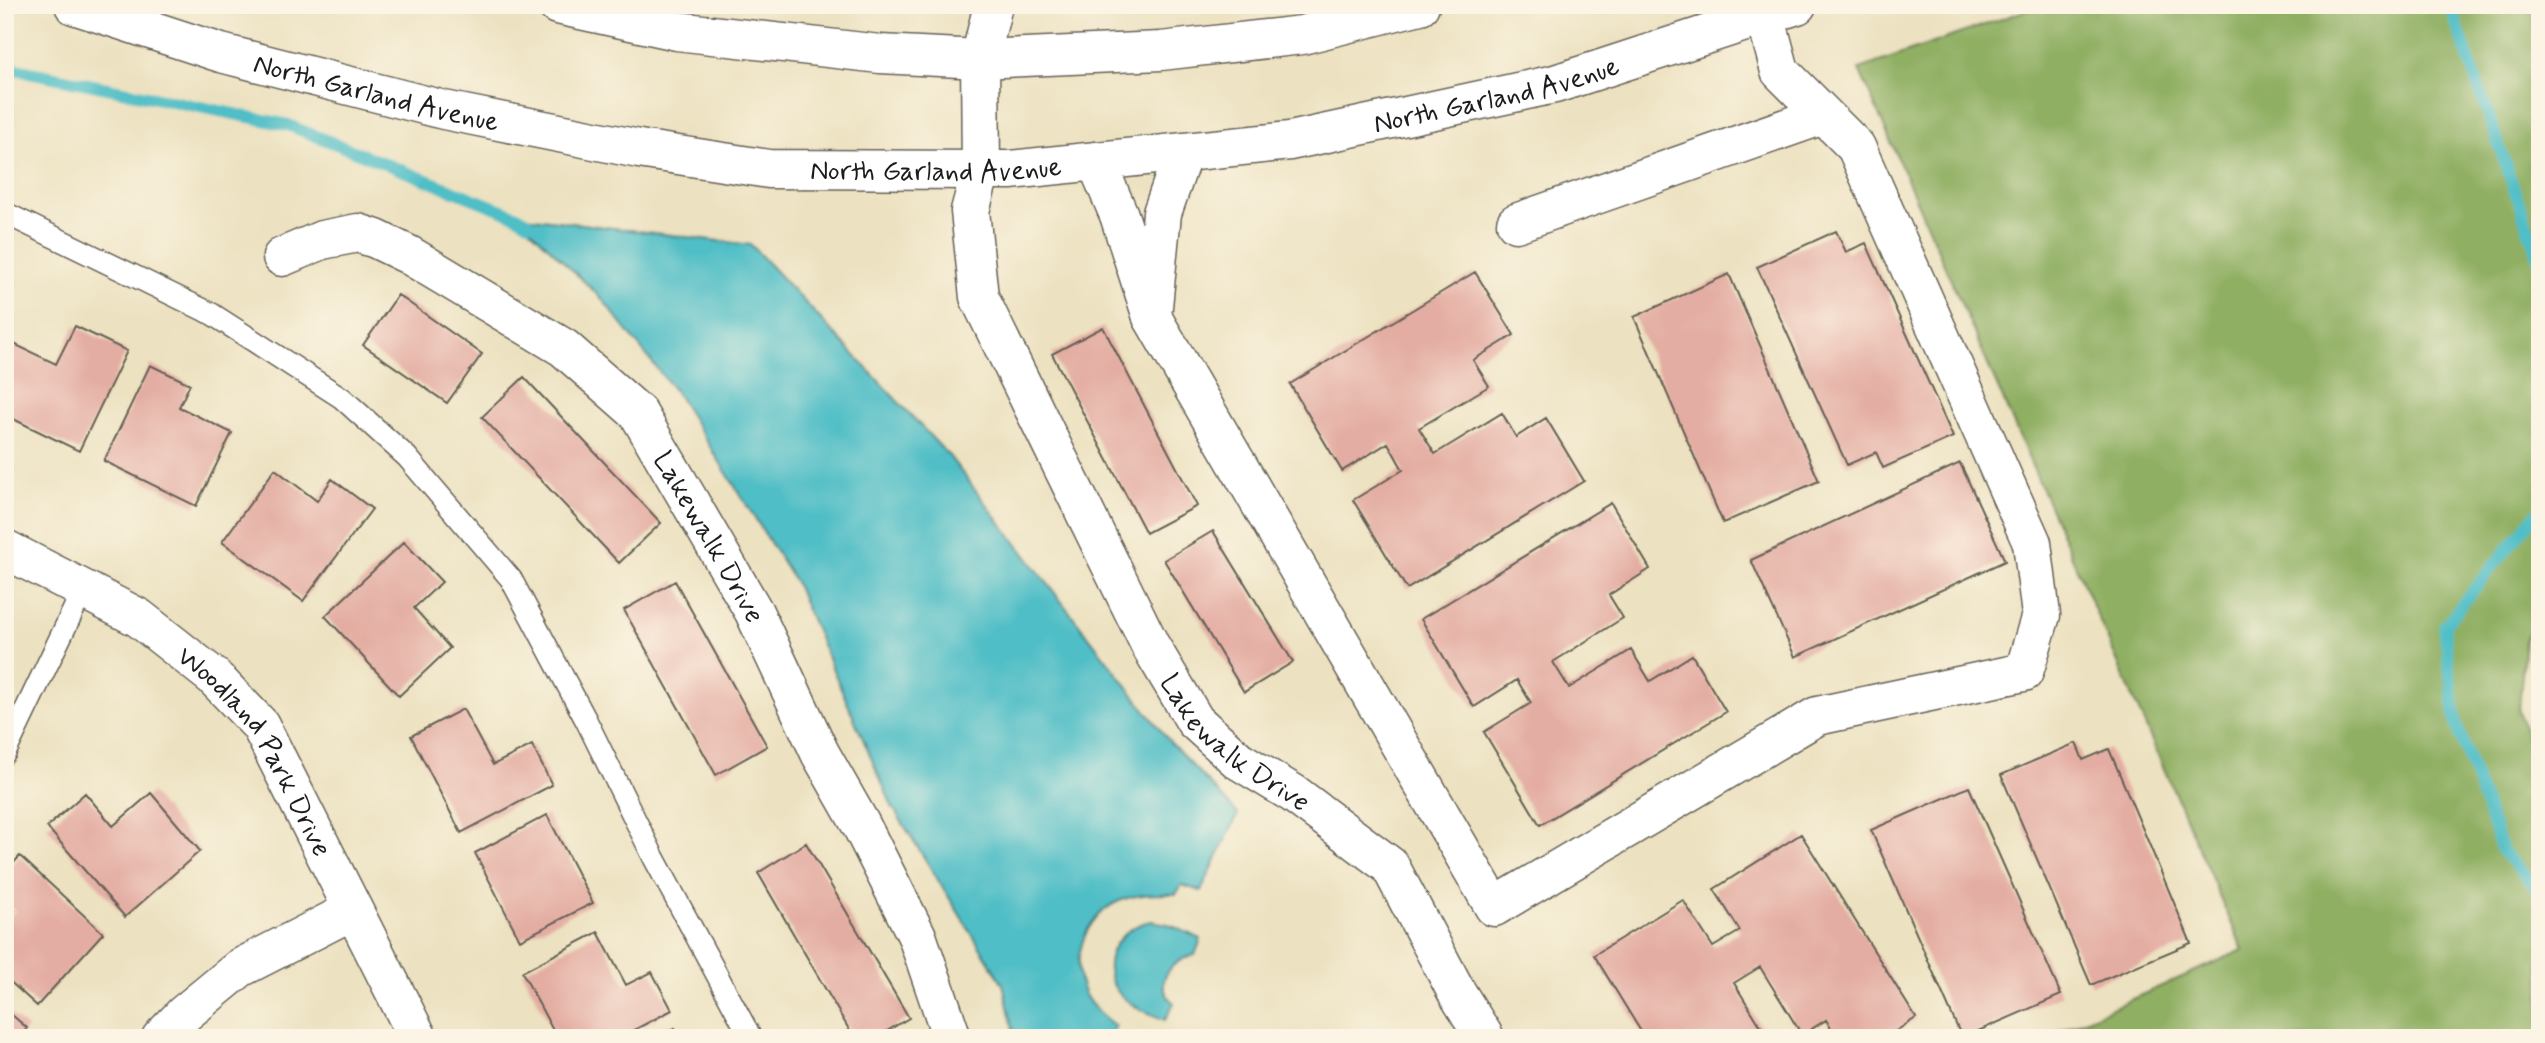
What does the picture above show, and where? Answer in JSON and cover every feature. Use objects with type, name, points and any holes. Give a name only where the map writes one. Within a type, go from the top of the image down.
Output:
[{"type":"street","name":"North Garland Avenue","points":[[74,5],[220,53],[431,107],[639,149],[769,169],[981,170],[1010,170],[1290,141],[1555,84],[1781,10]]},
{"type":"street","points":[[557,5],[677,31],[880,54],[980,59],[1161,51],[1302,35],[1420,5]]},
{"type":"street","name":"Lakewalk Drive","points":[[993,5],[980,59],[981,170],[970,211],[979,297],[1150,645],[1195,722],[1238,760],[1294,794],[1390,866],[1456,991],[1485,1038]]},
{"type":"street","points":[[1096,161],[1119,215],[1152,317],[1494,906],[1817,716],[2024,673],[2041,615],[2032,543],[1856,147],[1780,71],[1781,10]]},
{"type":"street","points":[[1516,223],[1823,115]]},
{"type":"street","points":[[1152,317],[1162,213],[1183,153]]},
{"type":"street","name":"Lakewalk Drive","points":[[282,257],[322,240],[358,233],[376,239],[409,255],[564,348],[638,413],[754,612],[820,753],[917,936],[952,1038]]},
{"type":"street","name":"Woodland Park Drive","points":[[5,549],[139,618],[214,677],[260,725],[418,1038]]},
{"type":"street","points":[[161,1038],[184,1014],[240,968],[353,910]]},
{"type":"lane","points":[[5,213],[212,314],[342,398],[407,457],[511,579],[586,720],[654,858],[751,1038]]},
{"type":"lane","points":[[5,753],[83,590]]},
{"type":"green space","points":[[2041,5],[2540,5],[2540,613],[2525,640],[2519,710],[2540,785],[2540,1038],[2044,1038],[2243,950],[1859,69]]},
{"type":"water","points":[[517,216],[751,245],[949,456],[1171,743],[1238,814],[1201,891],[1182,885],[1176,894],[1124,899],[1105,909],[1088,929],[1079,955],[1080,982],[1091,1004],[1115,1026],[1110,1038],[1015,1038],[1003,984],[892,806],[795,582],[677,394],[602,299]]},
{"type":"water","points":[[1151,921],[1168,924],[1201,939],[1195,955],[1178,962],[1167,973],[1164,987],[1174,1003],[1165,1020],[1140,1009],[1123,997],[1112,981],[1109,969],[1110,958],[1120,938],[1129,930]]},
{"type":"building","points":[[1836,231],[1846,252],[1866,243],[1953,437],[1883,468],[1876,452],[1847,465],[1757,267]]},
{"type":"building","points":[[1475,272],[1514,335],[1473,360],[1489,386],[1419,428],[1435,454],[1502,413],[1516,437],[1546,418],[1584,481],[1407,589],[1353,500],[1403,470],[1388,443],[1342,471],[1290,384]]},
{"type":"building","points":[[1729,274],[1819,481],[1723,523],[1634,317]]},
{"type":"building","points":[[398,295],[482,354],[447,403],[363,345]]},
{"type":"building","points":[[75,326],[127,351],[79,451],[5,415],[5,352],[10,342],[56,364]]},
{"type":"building","points":[[1103,327],[1197,506],[1146,533],[1052,354]]},
{"type":"building","points":[[150,365],[190,384],[179,407],[232,433],[196,506],[104,461]]},
{"type":"building","points":[[524,377],[661,523],[619,563],[482,417]]},
{"type":"building","points":[[1960,463],[2005,561],[1795,657],[1751,560]]},
{"type":"building","points":[[275,469],[317,501],[332,479],[372,509],[303,601],[222,542]]},
{"type":"building","points":[[1611,503],[1650,569],[1609,595],[1623,618],[1553,662],[1569,688],[1631,650],[1650,681],[1692,655],[1726,712],[1540,825],[1484,732],[1531,703],[1517,680],[1474,707],[1421,619]]},
{"type":"building","points":[[1213,531],[1293,662],[1244,692],[1164,560]]},
{"type":"building","points":[[404,542],[442,582],[414,608],[450,648],[399,696],[325,616]]},
{"type":"building","points":[[675,581],[767,746],[716,775],[624,610]]},
{"type":"building","points":[[463,709],[493,765],[532,745],[552,785],[461,833],[411,736]]},
{"type":"building","points":[[2076,743],[2083,760],[2109,749],[2191,943],[2091,985],[2001,775]]},
{"type":"building","points":[[1969,787],[2061,995],[1962,1038],[1871,830]]},
{"type":"building","points":[[85,793],[113,826],[151,793],[200,851],[125,917],[47,827]]},
{"type":"building","points":[[547,815],[593,903],[520,940],[475,853]]},
{"type":"building","points":[[1801,834],[1916,1018],[1885,1038],[1837,1038],[1826,1020],[1802,1035],[1760,967],[1734,983],[1768,1038],[1645,1038],[1594,955],[1683,900],[1713,947],[1740,931],[1714,889]]},
{"type":"building","points":[[806,843],[909,1018],[875,1038],[854,1038],[758,873]]},
{"type":"building","points":[[20,856],[103,933],[37,1006],[5,977],[5,921],[15,911],[5,902],[5,872]]},
{"type":"building","points":[[598,932],[626,985],[652,972],[672,1010],[619,1038],[557,1038],[522,972]]},
{"type":"building","points":[[5,1009],[27,1028],[19,1038],[5,1038]]},
{"type":"building","points":[[675,1028],[681,1038],[659,1038]]},
{"type":"waterway","points":[[2450,5],[2540,263]]},
{"type":"waterway","points":[[5,67],[288,125],[529,223]]},
{"type":"waterway","points":[[2540,509],[2444,626],[2456,724],[2502,851],[2540,892]]}]
